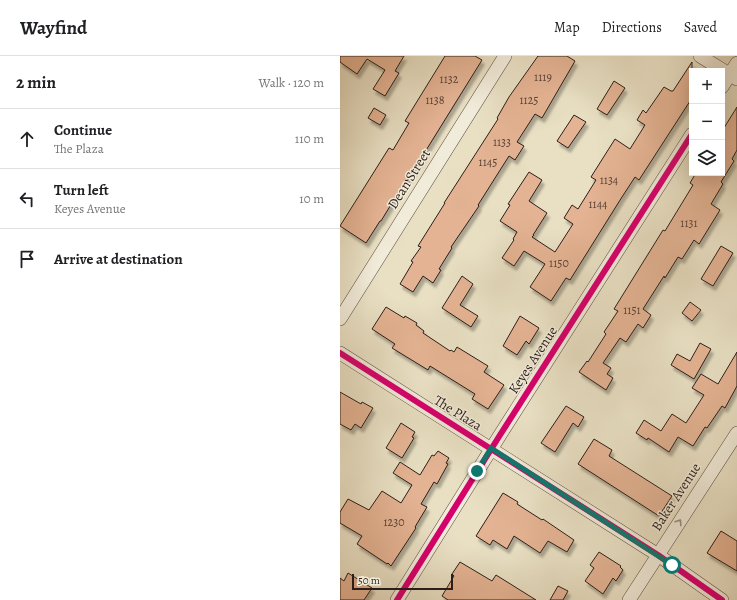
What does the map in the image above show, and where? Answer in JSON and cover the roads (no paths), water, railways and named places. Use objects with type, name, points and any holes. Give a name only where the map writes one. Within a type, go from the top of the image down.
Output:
[{"type":"street","name":"Dean Street","points":[[340,319],[505,56]]},
{"type":"street","points":[[700,56],[735,72],[725,84]]},
{"type":"street","name":"Keyes Avenue","points":[[397,600],[491,448],[689,139]]},
{"type":"street","name":"The Plaza","points":[[340,353],[658,555],[722,600]]},
{"type":"street","name":"Baker Avenue","points":[[629,600],[737,433]]}]
